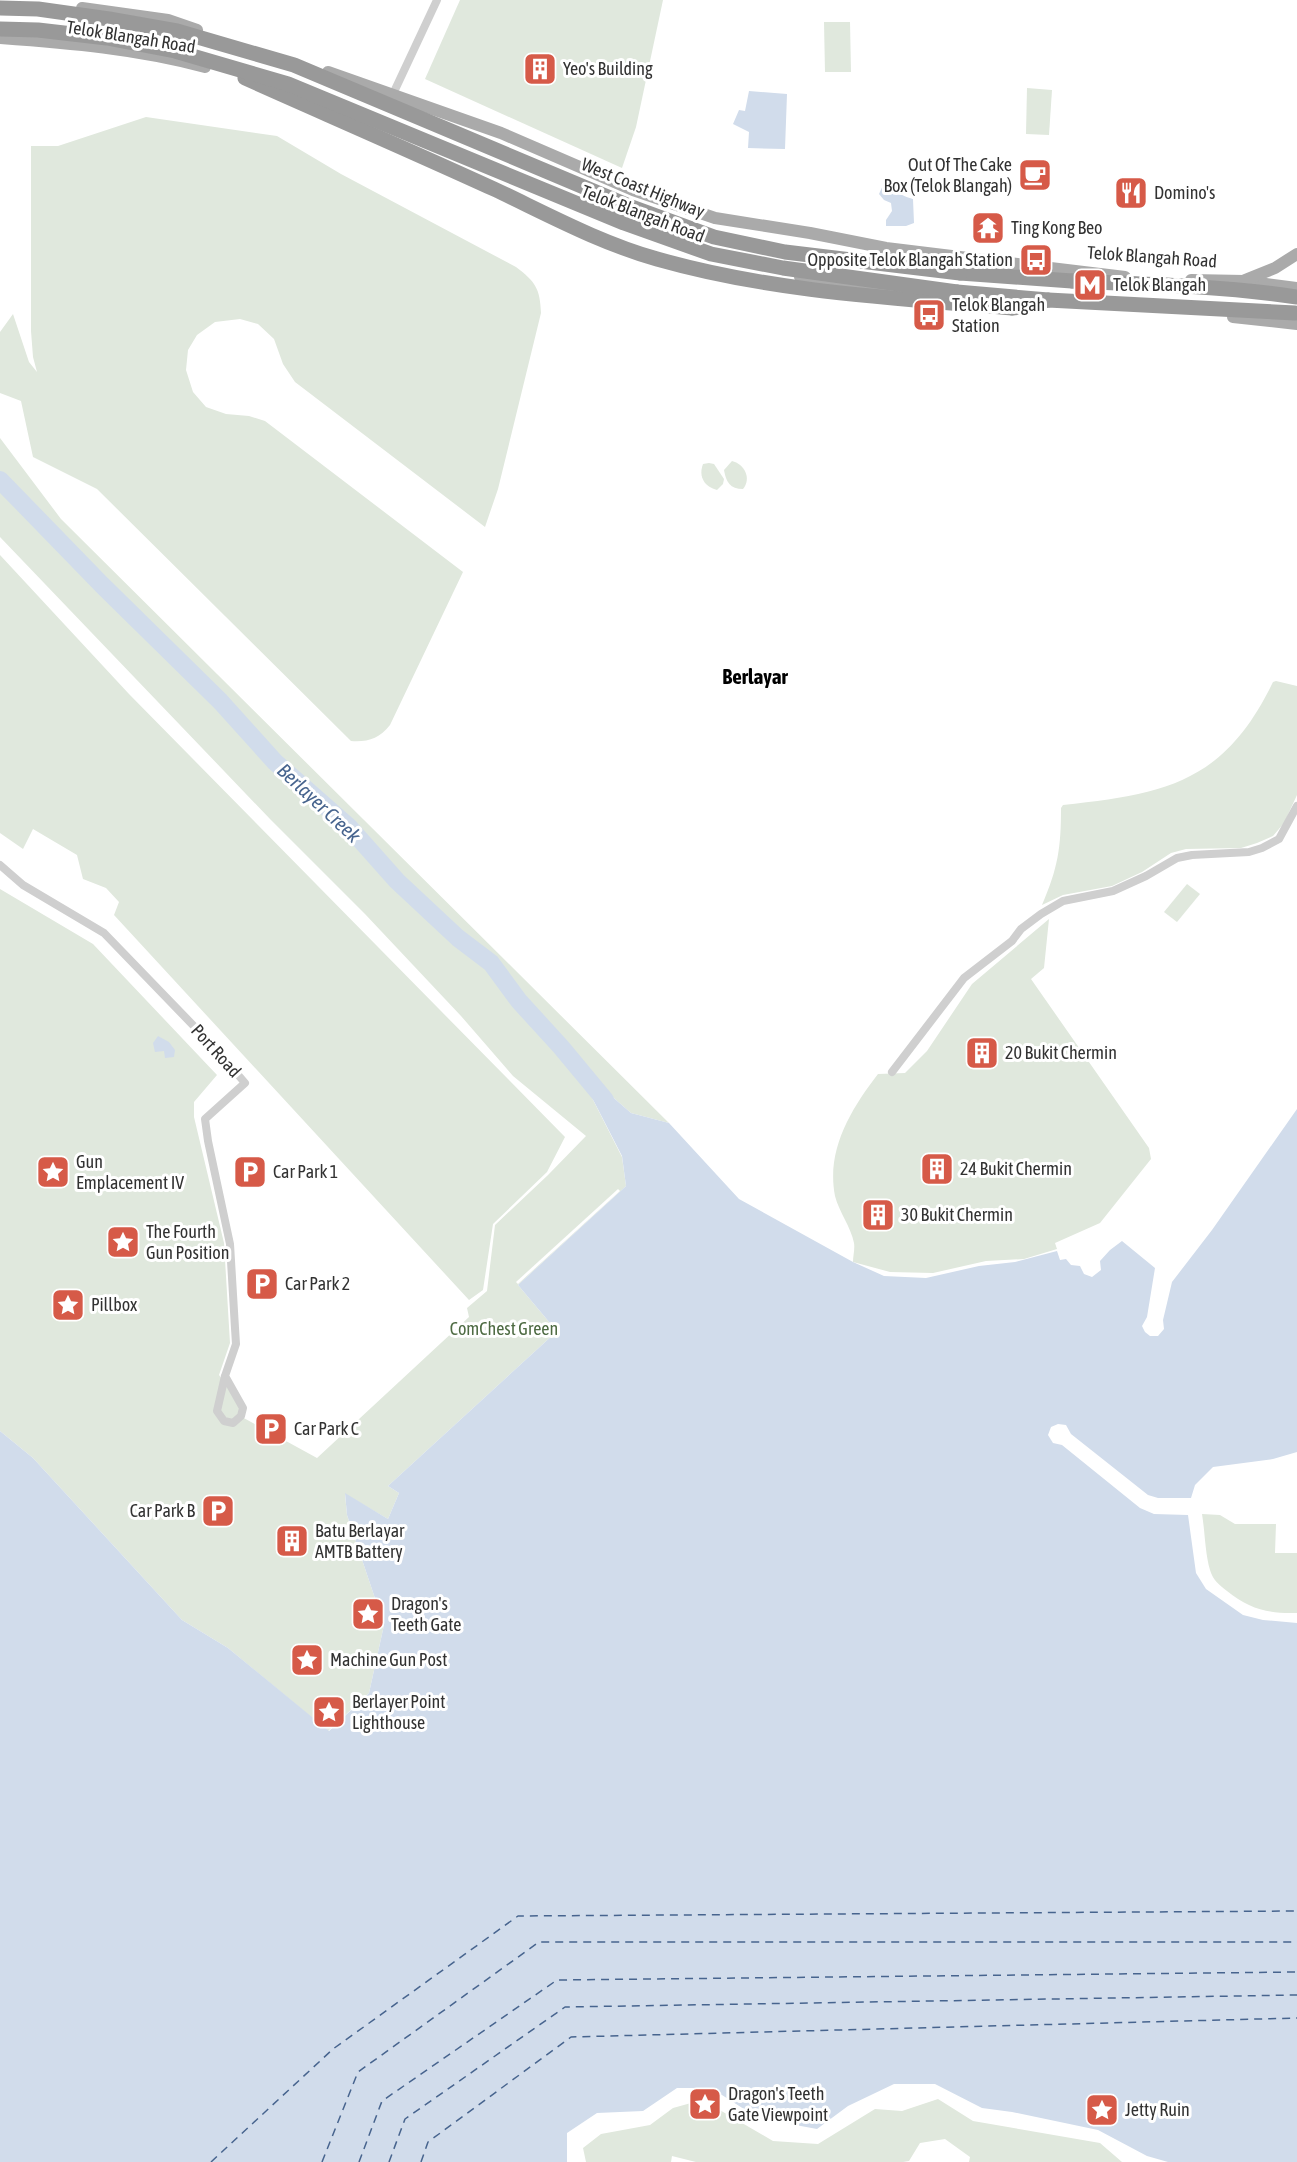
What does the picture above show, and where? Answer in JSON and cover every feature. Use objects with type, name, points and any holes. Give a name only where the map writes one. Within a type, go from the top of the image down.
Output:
[{"type":"highway","name":"West Coast Highway","points":[[0,8],[38,9],[177,31],[294,65],[629,206],[714,237],[785,252],[960,273],[1211,288],[1297,297]]},
{"type":"highway","name":"West Coast Highway","points":[[0,29],[38,30],[108,38],[176,51],[288,84],[624,223],[711,254],[783,268],[957,292],[1048,300],[1297,313]]},
{"type":"highway","points":[[245,78],[455,171],[574,227],[655,258],[776,286],[829,292],[1011,308],[1030,306],[1048,300]]},
{"type":"main road","name":"Telok Blangah Road","points":[[0,1],[39,3],[168,20],[393,94],[501,133],[633,190],[715,218],[886,248],[1151,279],[1244,281],[1297,288]]},
{"type":"main road","points":[[125,50],[128,27],[141,15]]},
{"type":"main road","name":"Telok Blangah Road","points":[[0,38],[125,50],[169,57],[245,78],[707,258],[828,283],[1004,304],[1157,312],[1297,324]]},
{"type":"main road","points":[[565,203],[577,179],[576,167]]},
{"type":"main road","points":[[1244,281],[1275,268],[1297,254]]},
{"type":"main road","points":[[1151,279],[1159,285],[1163,294],[1162,304],[1157,312]]},
{"type":"street","points":[[393,94],[437,0]]},
{"type":"street","points":[[892,1072],[964,978],[1041,914],[1063,901],[1113,891],[1177,858],[1249,852],[1262,848],[1279,838],[1297,806]]},
{"type":"street","name":"Port Road","points":[[0,865],[23,885],[89,922],[104,933],[216,1049],[245,1083],[205,1119],[230,1244],[236,1344],[225,1376],[219,1404]]},
{"type":"street","points":[[225,1376],[242,1404],[243,1411],[242,1416],[233,1423],[228,1423],[221,1419],[217,1412],[219,1404],[226,1397],[237,1399]]},
{"type":"green space","points":[[460,0],[663,0],[636,127],[622,168],[425,79]]},
{"type":"green space","points":[[824,22],[850,22],[851,72],[825,72]]},
{"type":"green space","points":[[1027,88],[1052,90],[1049,135],[1026,134]]},
{"type":"green space","points":[[146,117],[277,136],[341,174],[516,267],[528,277],[538,292],[541,313],[498,489],[485,527],[295,382],[283,364],[274,339],[258,324],[240,319],[215,322],[197,335],[188,350],[186,370],[193,392],[206,407],[226,414],[249,416],[265,421],[463,572],[390,725],[382,734],[373,739],[351,741],[97,489],[33,457],[21,401],[0,393],[0,332],[13,314],[29,362],[37,372],[31,331],[31,146],[58,146]]},
{"type":"green space","name":"ComChest Green","points":[[0,438],[61,519],[669,1123],[631,1113],[592,1079],[585,1084],[622,1157],[626,1186],[518,1285],[555,1329],[555,1333],[388,1486],[399,1493],[388,1519],[345,1494],[347,1515],[384,1625],[369,1693],[328,1731],[228,1648],[182,1620],[33,1458],[0,1431],[0,889],[93,944],[217,1075],[194,1102],[194,1117],[224,1243],[230,1343],[219,1375],[237,1399],[242,1417],[317,1458],[469,1317],[467,1308],[487,1291],[495,1225],[586,1136],[513,1076],[461,1016],[365,914],[270,819],[0,537]]},
{"type":"green space","points":[[732,461],[743,468],[747,476],[743,489],[732,486],[726,478],[724,470]]},
{"type":"green space","points":[[703,464],[714,464],[724,479],[723,484],[717,490],[706,484],[702,477]]},
{"type":"green space","points":[[0,555],[129,694],[565,1137],[547,1172],[493,1224],[483,1290],[469,1300],[114,915],[119,902],[106,888],[83,879],[77,855],[33,829],[23,849],[0,833]]},
{"type":"green space","points":[[1273,682],[1297,686],[1297,795],[1284,823],[1273,836],[1241,848],[1186,849],[1171,853],[1142,872],[1112,886],[1063,895],[1042,905],[1052,880],[1057,858],[1063,805],[1133,795],[1162,788],[1189,777],[1213,762],[1234,742],[1254,716]]},
{"type":"green space","points":[[1187,884],[1200,894],[1177,922],[1164,912]]},
{"type":"green space","points":[[1049,919],[1044,968],[1031,979],[1149,1148],[1151,1159],[1100,1223],[1055,1243],[1057,1249],[1024,1259],[986,1261],[933,1273],[890,1272],[853,1262],[854,1243],[835,1196],[833,1179],[838,1146],[850,1116],[878,1074],[905,1073],[927,1051],[972,984]]},
{"type":"green space","points":[[1202,1514],[1220,1515],[1235,1524],[1276,1524],[1275,1553],[1297,1553],[1297,1613],[1277,1613],[1251,1606],[1221,1587],[1211,1574],[1208,1563]]},
{"type":"green space","points":[[938,2099],[973,2121],[1100,2143],[1122,2162],[969,2162],[970,2157],[945,2139],[920,2143],[909,2161],[903,2162],[696,2162],[672,2156],[671,2162],[586,2162],[583,2148],[601,2134],[650,2125],[673,2108],[691,2103],[718,2109],[773,2141],[818,2144],[875,2109],[902,2111]]},
{"type":"water","points":[[749,91],[787,94],[785,149],[748,148],[749,132],[733,124],[739,110],[745,111]]},
{"type":"water","points":[[884,183],[894,184],[899,193],[913,199],[914,223],[906,226],[886,226],[886,220],[892,211],[891,203],[879,194]]},
{"type":"water","points":[[158,1036],[169,1042],[175,1050],[174,1057],[165,1058],[164,1051],[155,1052],[153,1043]]},
{"type":"water","points":[[592,1079],[631,1113],[669,1123],[739,1199],[853,1262],[884,1276],[926,1278],[979,1266],[1015,1262],[1057,1251],[1060,1260],[1066,1259],[1071,1265],[1080,1266],[1084,1274],[1092,1277],[1101,1270],[1100,1261],[1122,1241],[1155,1268],[1147,1317],[1142,1326],[1150,1336],[1158,1336],[1164,1329],[1163,1320],[1172,1282],[1212,1230],[1297,1109],[1297,1452],[1273,1459],[1213,1467],[1195,1485],[1191,1498],[1158,1498],[1148,1495],[1071,1434],[1066,1425],[1058,1424],[1051,1427],[1048,1435],[1053,1443],[1062,1445],[1140,1508],[1154,1514],[1188,1515],[1196,1573],[1206,1589],[1243,1615],[1263,1620],[1297,1623],[1297,2162],[1168,2162],[1147,2156],[1098,2130],[982,2108],[935,2084],[894,2084],[848,2106],[817,2129],[758,2118],[711,2088],[677,2088],[643,2111],[597,2113],[567,2133],[567,2162],[0,2162],[0,1431],[33,1458],[182,1620],[228,1648],[329,1731],[369,1693],[384,1625],[347,1515],[345,1493],[388,1519],[399,1493],[388,1486],[555,1333],[555,1329],[518,1285],[626,1186],[622,1156],[585,1084]]},
{"type":"pier","points":[[618,1189],[620,1191],[518,1284],[516,1282]]},
{"type":"waterway","name":"Berlayer Creek","points":[[0,480],[220,701],[275,762],[349,827],[397,881],[458,938],[491,963],[519,1001],[605,1100]]},
{"type":"ferry route","points":[[211,2162],[333,2049],[518,1916],[1297,1911]]},
{"type":"ferry route","points":[[322,2162],[358,2072],[539,1942],[1297,1942]]},
{"type":"ferry route","points":[[359,2162],[382,2101],[557,1980],[1297,1972]]},
{"type":"ferry route","points":[[389,2162],[405,2119],[565,2007],[1297,1995]]},
{"type":"ferry route","points":[[421,2162],[428,2142],[571,2037],[1297,2018]]},
{"type":"place","name":"Yeo's Building","points":[[540,69]]},
{"type":"place","name":"Out Of The Cake Box (Telok Blangah)","points":[[1035,175]]},
{"type":"place","name":"Domino's","points":[[1131,193]]},
{"type":"place","name":"Ting Kong Beo","points":[[988,228]]},
{"type":"place","name":"Opposite Telok Blangah Station","points":[[1036,260]]},
{"type":"place","name":"Telok Blangah","points":[[1090,285]]},
{"type":"place","name":"Telok Blangah Station","points":[[929,315]]},
{"type":"place","name":"20 Bukit Chermin","points":[[982,1053]]},
{"type":"place","name":"24 Bukit Chermin","points":[[937,1169]]},
{"type":"place","name":"Gun Emplacement IV","points":[[53,1172]]},
{"type":"place","name":"Car Park 1","points":[[250,1172]]},
{"type":"place","name":"30 Bukit Chermin","points":[[878,1215]]},
{"type":"place","name":"The Fourth Gun Position","points":[[123,1242]]},
{"type":"place","name":"Car Park 2","points":[[262,1284]]},
{"type":"place","name":"Pillbox","points":[[68,1305]]},
{"type":"place","name":"Car Park C","points":[[271,1429]]},
{"type":"place","name":"Car Park B","points":[[218,1511]]},
{"type":"place","name":"Batu Berlayar AMTB Battery","points":[[292,1541]]},
{"type":"place","name":"Dragon's Teeth Gate","points":[[368,1614]]},
{"type":"place","name":"Machine Gun Post","points":[[307,1660]]},
{"type":"place","name":"Berlayer Point Lighthouse","points":[[329,1712]]},
{"type":"place","name":"Dragon's Teeth Gate Viewpoint","points":[[705,2104]]},
{"type":"place","name":"Jetty Ruin","points":[[1102,2110]]},
{"type":"district","name":"Berlayar","points":[[755,677]]}]
